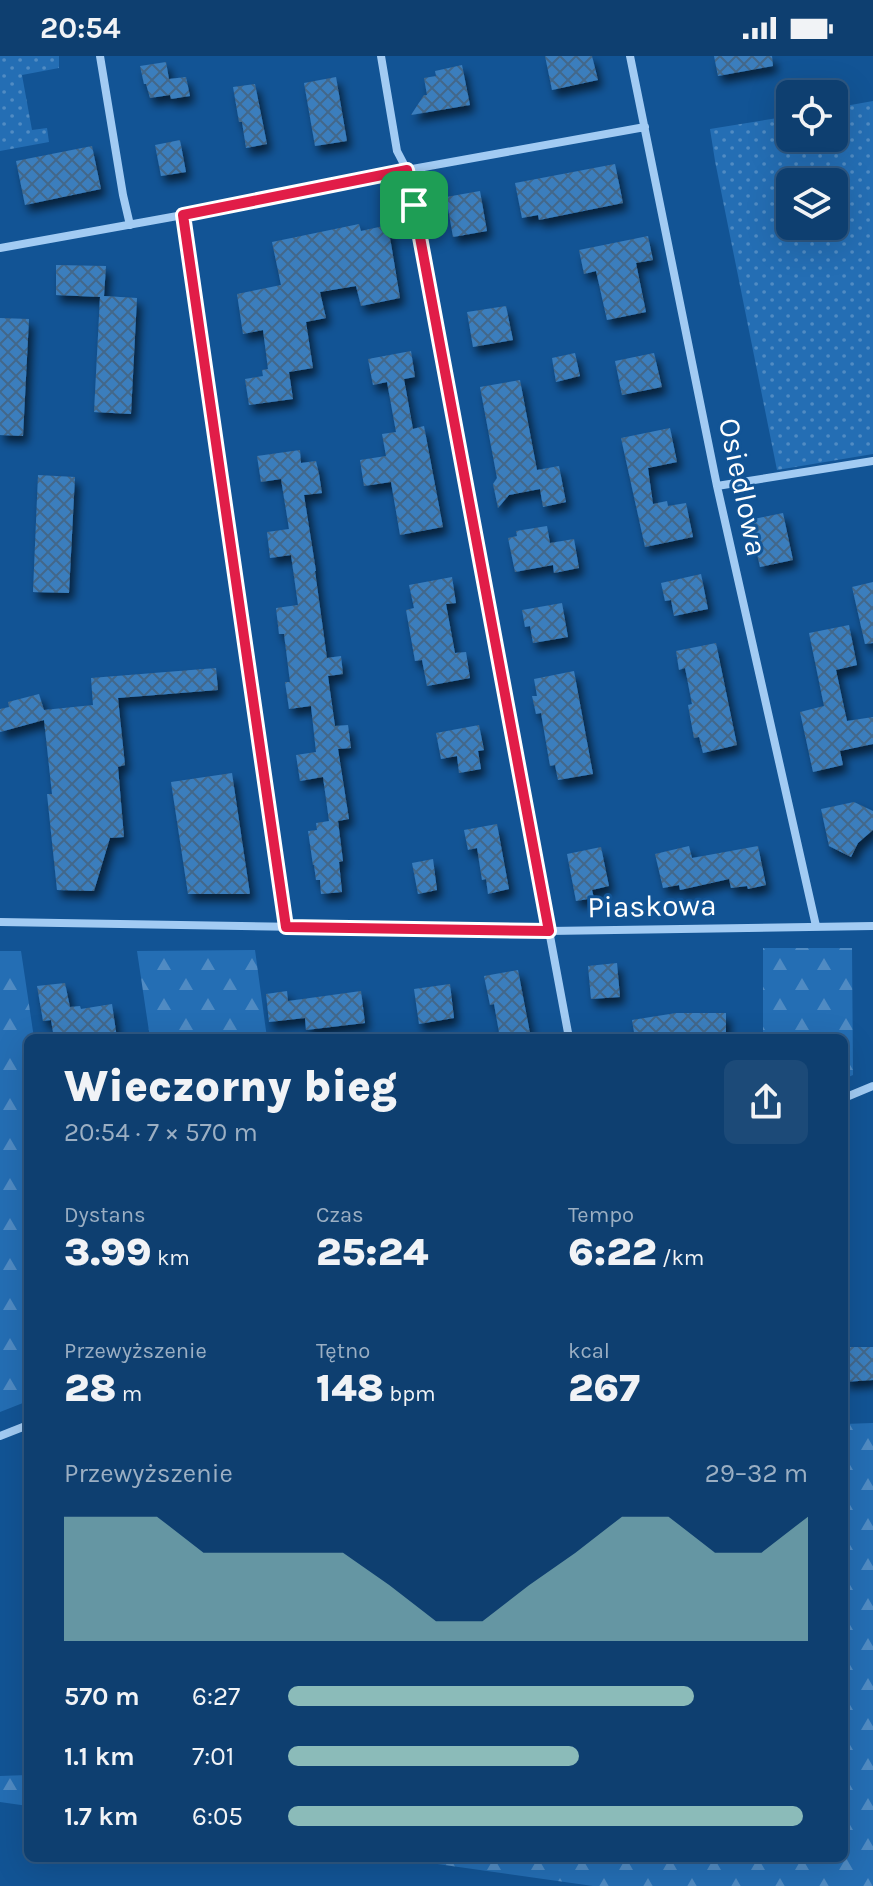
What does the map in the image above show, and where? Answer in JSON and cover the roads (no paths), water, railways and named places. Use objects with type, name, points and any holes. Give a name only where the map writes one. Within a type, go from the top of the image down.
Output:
[{"type":"street","points":[[100,56],[130,225]]},
{"type":"street","points":[[381,56],[397,151],[407,170],[568,1034]]},
{"type":"street","name":"Osiedlowa","points":[[630,56],[717,486],[816,926]]},
{"type":"street","points":[[0,248],[645,127]]},
{"type":"street","points":[[183,215],[286,927]]},
{"type":"street","points":[[717,486],[873,461]]},
{"type":"street","name":"Piaskowa","points":[[0,922],[549,931],[873,926]]},
{"type":"street","points":[[848,1096],[873,1086]]},
{"type":"street","points":[[0,1436],[24,1427]]}]
